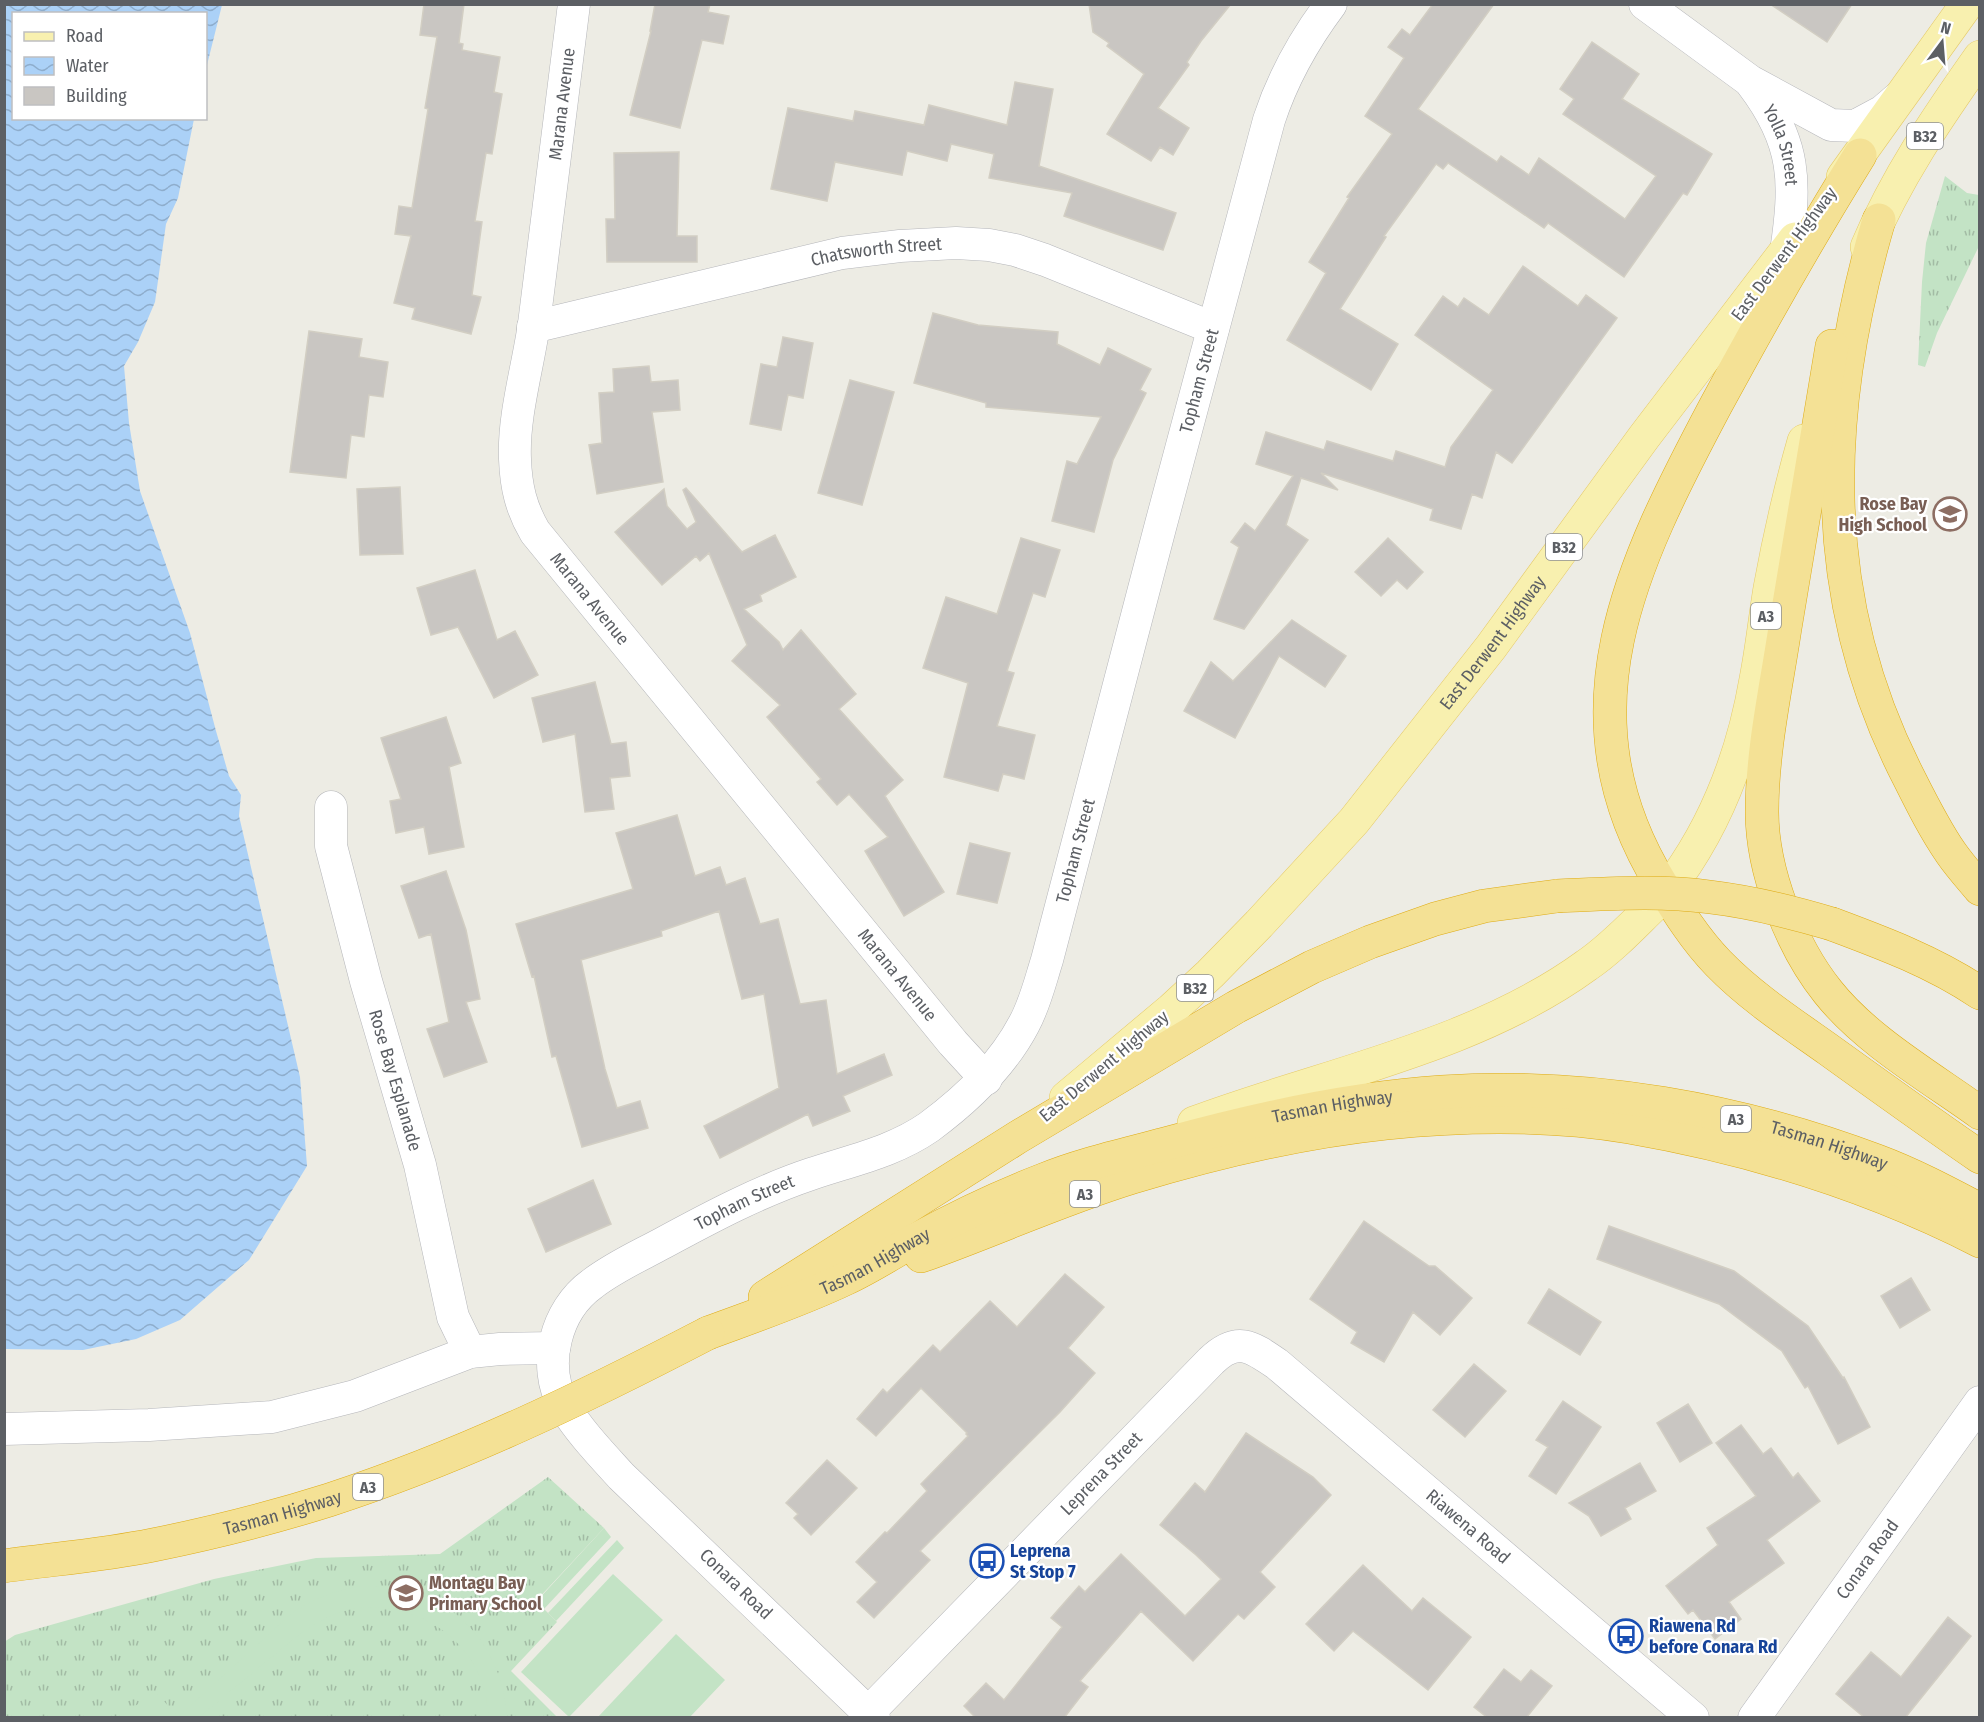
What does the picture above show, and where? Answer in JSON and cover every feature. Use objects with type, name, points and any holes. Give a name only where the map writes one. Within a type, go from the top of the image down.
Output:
[{"type":"highway","name":"B32","points":[[1860,155],[1816,225],[1749,344],[1658,519],[1639,563],[1626,603],[1616,646],[1611,683],[1612,751],[1630,825],[1648,862],[1691,933],[1719,965],[1788,1021],[1980,1157]]},
{"type":"highway","points":[[1879,220],[1855,310],[1842,396],[1838,454],[1838,504],[1845,588],[1855,640],[1873,698],[1897,756],[1930,820],[1952,854],[1980,889]]},
{"type":"highway","name":"A3","points":[[1832,346],[1770,721],[1762,813],[1767,851],[1779,904],[1802,951],[1827,991],[1856,1022],[1980,1113]]},
{"type":"highway","name":"Tasman Highway","points":[[4,1566],[152,1545],[254,1521],[328,1500],[419,1469],[482,1443],[640,1369],[708,1333],[1018,1137],[1236,1007],[1312,967],[1370,942],[1435,920],[1484,906],[1557,896],[1653,894],[1708,896],[1760,905],[1832,924],[1885,943],[1928,963],[1980,993]]},
{"type":"highway","name":"Tasman Highway","points":[[708,1333],[842,1281],[961,1216],[1008,1194],[1074,1168],[1216,1129],[1328,1107],[1440,1092],[1486,1090],[1552,1092],[1623,1097],[1681,1107],[1785,1131],[1879,1161],[1935,1186],[1980,1210]]},
{"type":"highway","name":"Tasman Highway","points":[[708,1333],[1132,1178],[1242,1148],[1336,1130],[1388,1123],[1477,1118],[1550,1120],[1628,1127],[1740,1151],[1815,1173],[1877,1195],[1947,1224],[1980,1241]]},
{"type":"main road","name":"East Derwent Highway","points":[[1018,1137],[1172,1010],[1259,924],[1354,821],[1491,647],[1644,437],[1860,155],[1967,4]]},
{"type":"main road","name":"B32","points":[[1832,346],[1857,272],[1900,177],[1980,57]]},
{"type":"main road","name":"A3","points":[[1677,876],[1707,829],[1735,762],[1756,679],[1770,590],[1790,492],[1832,346]]},
{"type":"main road","name":"A3","points":[[1074,1168],[1196,1122],[1380,1062],[1500,1016],[1550,989],[1587,965],[1620,938],[1655,904]]},
{"type":"street","name":"Marana Avenue","points":[[574,4],[533,327],[517,425],[515,457],[517,486],[524,513],[534,532],[946,1034],[986,1079]]},
{"type":"street","name":"Topham Street","points":[[598,1451],[563,1404],[556,1384],[554,1348],[566,1313],[576,1298],[591,1284],[616,1268],[735,1206],[780,1185],[874,1155],[902,1143],[928,1127],[986,1079],[1008,1052],[1024,1025],[1044,971],[1213,328],[1278,91],[1315,26],[1331,4]]},
{"type":"street","name":"Yolla Street","points":[[1645,4],[1750,81],[1832,125],[1855,126],[1883,111],[1904,93]]},
{"type":"street","name":"Yolla Street","points":[[1750,81],[1767,104],[1788,149],[1793,195],[1785,252]]},
{"type":"street","name":"Chatsworth Street","points":[[533,327],[842,253],[900,246],[956,243],[989,245],[1015,250],[1213,328]]},
{"type":"street","name":"Rose Bay Esplanade","points":[[331,807],[331,846],[366,981],[420,1165],[453,1317],[470,1352]]},
{"type":"street","name":"Leprena Street","points":[[871,1715],[1216,1356],[1226,1348],[1239,1346]]},
{"type":"street","name":"Riawena Road","points":[[1239,1346],[1256,1351],[1278,1364],[1693,1718]]},
{"type":"street","points":[[4,1429],[148,1425],[272,1417],[355,1396],[470,1352],[500,1348],[554,1348]]},
{"type":"street","name":"Conara Road","points":[[1754,1718],[1980,1402]]},
{"type":"street","name":"Conara Road","points":[[598,1451],[621,1476],[871,1715]]},
{"type":"green space","points":[[1945,176],[1967,193],[1979,195],[1979,246],[1937,333],[1925,367],[1918,365],[1926,243]]},
{"type":"green space","name":"Montagu Bay Primary School","points":[[548,1477],[604,1528],[536,1601],[557,1622],[511,1671],[557,1717],[5,1717],[4,1642],[15,1635],[214,1579],[316,1558],[440,1554]]},
{"type":"green space","points":[[604,1528],[611,1537],[544,1609],[536,1602]]},
{"type":"green space","points":[[617,1540],[624,1548],[556,1621],[548,1613]]},
{"type":"green space","points":[[613,1574],[663,1620],[569,1717],[521,1672]]},
{"type":"green space","points":[[361,1586],[411,1590],[450,1609],[466,1623],[479,1638],[499,1675],[507,1717],[489,1717],[480,1677],[458,1643],[443,1630],[407,1612],[367,1607],[341,1612],[305,1630],[199,1717],[178,1717],[292,1613],[325,1596]]},
{"type":"green space","points":[[676,1634],[725,1680],[690,1717],[598,1717]]},
{"type":"green space","points":[[155,1691],[178,1717],[121,1717]]},
{"type":"water","points":[[5,4],[222,5],[207,65],[207,12],[12,12],[12,120],[194,120],[178,198],[166,224],[155,302],[138,342],[124,366],[129,423],[140,491],[190,633],[229,776],[241,795],[239,816],[300,1077],[307,1166],[249,1260],[180,1320],[136,1339],[83,1350],[5,1349]]},
{"type":"building","points":[[424,4],[464,4],[459,43],[463,44],[462,50],[500,57],[494,92],[502,94],[492,154],[486,153],[475,221],[482,222],[472,295],[481,297],[471,334],[412,319],[415,308],[394,303],[411,236],[395,234],[399,206],[412,208],[437,37],[420,35]]},
{"type":"building","points":[[655,4],[710,4],[708,12],[729,16],[723,44],[702,40],[680,128],[630,115],[651,31]]},
{"type":"building","points":[[1089,4],[1231,4],[1201,41],[1187,62],[1189,65],[1158,108],[1189,128],[1173,155],[1160,147],[1151,161],[1107,134],[1144,74],[1107,46],[1109,43],[1093,32]]},
{"type":"building","points":[[1433,4],[1494,4],[1418,109],[1497,162],[1501,156],[1529,175],[1539,158],[1625,219],[1656,176],[1563,114],[1574,99],[1560,89],[1592,42],[1639,74],[1622,99],[1712,154],[1687,195],[1683,193],[1624,277],[1548,223],[1544,228],[1448,163],[1443,169],[1436,164],[1384,236],[1386,237],[1340,309],[1398,344],[1371,390],[1287,340],[1326,273],[1309,262],[1349,198],[1347,197],[1392,134],[1365,116],[1404,58],[1388,47],[1402,29],[1410,35]]},
{"type":"building","points":[[1770,4],[1852,4],[1827,42]]},
{"type":"building","points":[[1015,82],[1053,89],[1039,166],[1176,213],[1163,250],[1064,216],[1072,193],[989,178],[994,154],[951,144],[947,161],[907,151],[902,175],[835,162],[827,201],[771,189],[788,108],[853,121],[855,111],[924,125],[929,105],[1007,125]]},
{"type":"building","points":[[679,152],[677,236],[697,236],[697,262],[607,262],[606,219],[615,219],[614,153]]},
{"type":"building","points":[[1523,266],[1578,306],[1586,295],[1617,318],[1512,463],[1496,452],[1482,498],[1472,494],[1461,529],[1430,520],[1433,509],[1321,473],[1338,490],[1301,478],[1286,525],[1308,540],[1244,629],[1214,619],[1239,547],[1231,542],[1245,523],[1255,531],[1293,476],[1256,464],[1266,432],[1324,450],[1327,441],[1393,461],[1396,451],[1445,467],[1451,447],[1493,390],[1415,335],[1443,296],[1458,307],[1464,298],[1489,315]]},
{"type":"building","points":[[933,313],[978,325],[1058,332],[1057,344],[1100,365],[1108,348],[1151,369],[1140,390],[1146,393],[1113,460],[1094,532],[1052,521],[1067,461],[1077,464],[1101,417],[986,407],[986,403],[914,383]]},
{"type":"building","points":[[309,331],[362,339],[359,357],[388,362],[383,397],[369,395],[364,437],[351,435],[346,478],[290,472]]},
{"type":"building","points":[[783,337],[813,343],[803,398],[788,395],[781,430],[750,424],[761,364],[777,367]]},
{"type":"building","points":[[649,366],[651,382],[678,380],[680,410],[652,412],[663,482],[597,494],[589,445],[602,443],[599,393],[614,392],[613,369]]},
{"type":"building","points":[[850,380],[894,392],[862,505],[818,493]]},
{"type":"building","points":[[400,487],[403,554],[360,555],[357,489]]},
{"type":"building","points":[[686,488],[742,552],[775,535],[796,577],[760,595],[762,601],[744,609],[779,642],[783,650],[801,630],[856,694],[839,709],[903,780],[885,796],[944,892],[904,916],[865,851],[888,837],[849,794],[837,805],[817,782],[821,779],[767,717],[780,705],[732,661],[747,645],[709,553],[700,561],[696,556],[662,585],[615,532],[664,489],[667,506],[687,529],[696,522],[683,490]]},
{"type":"building","points":[[1021,538],[1060,550],[1045,597],[1033,593],[1007,671],[1014,673],[997,726],[1035,735],[1024,779],[1003,774],[998,791],[944,777],[968,683],[923,668],[946,597],[997,614]]},
{"type":"building","points":[[1388,538],[1423,572],[1407,589],[1397,580],[1381,596],[1355,572]]},
{"type":"building","points":[[475,570],[497,640],[515,631],[538,675],[494,698],[458,627],[431,635],[417,588]]},
{"type":"building","points":[[1292,620],[1346,656],[1325,687],[1279,656],[1235,738],[1184,711],[1211,662],[1233,681]]},
{"type":"building","points":[[595,682],[611,744],[626,742],[630,776],[610,778],[614,809],[585,812],[575,734],[543,742],[532,698]]},
{"type":"building","points":[[446,717],[461,763],[449,767],[464,847],[429,854],[424,827],[396,833],[390,801],[401,799],[381,738]]},
{"type":"building","points":[[677,815],[695,876],[720,867],[726,885],[745,878],[760,924],[778,919],[800,1004],[826,1000],[837,1074],[884,1054],[892,1075],[843,1096],[850,1111],[813,1126],[808,1114],[720,1158],[704,1126],[779,1088],[764,994],[742,999],[719,911],[661,931],[662,936],[581,960],[605,1069],[617,1108],[640,1101],[648,1128],[582,1147],[556,1056],[552,1057],[534,976],[532,977],[516,924],[633,889],[616,833]]},
{"type":"building","points":[[970,843],[1010,853],[997,903],[957,894]]},
{"type":"building","points":[[446,871],[466,930],[480,999],[466,1002],[487,1062],[444,1077],[427,1029],[449,1022],[431,934],[419,938],[401,886]]},
{"type":"building","points":[[593,1180],[611,1224],[546,1252],[528,1209]]},
{"type":"building","points":[[1364,1221],[1429,1266],[1435,1266],[1472,1298],[1440,1335],[1413,1312],[1384,1362],[1351,1343],[1357,1332],[1310,1299]]},
{"type":"building","points":[[1609,1226],[1734,1271],[1808,1326],[1844,1377],[1870,1427],[1838,1444],[1808,1386],[1805,1388],[1782,1351],[1719,1304],[1597,1259]]},
{"type":"building","points":[[1065,1274],[1104,1307],[1068,1348],[1095,1373],[1060,1412],[920,1551],[930,1560],[874,1618],[857,1602],[877,1582],[856,1562],[927,1491],[921,1484],[968,1436],[921,1388],[876,1436],[857,1419],[883,1389],[887,1393],[933,1345],[940,1352],[990,1301],[1017,1327]]},
{"type":"building","points":[[1911,1278],[1930,1310],[1900,1328],[1881,1296]]},
{"type":"building","points":[[1549,1289],[1601,1322],[1580,1355],[1528,1323]]},
{"type":"building","points":[[1474,1364],[1506,1391],[1465,1437],[1433,1410]]},
{"type":"building","points":[[1563,1401],[1601,1427],[1556,1494],[1529,1476],[1548,1447],[1536,1440]]},
{"type":"building","points":[[1688,1404],[1712,1443],[1680,1462],[1657,1423]]},
{"type":"building","points":[[1741,1425],[1763,1454],[1771,1448],[1793,1478],[1798,1473],[1820,1501],[1767,1540],[1784,1563],[1729,1602],[1741,1619],[1715,1639],[1693,1610],[1688,1614],[1666,1586],[1718,1545],[1707,1528],[1756,1496],[1716,1443]]},
{"type":"building","points":[[1246,1433],[1313,1477],[1331,1495],[1260,1572],[1275,1587],[1244,1619],[1238,1614],[1193,1661],[1141,1611],[1080,1681],[1088,1687],[1064,1718],[976,1718],[964,1706],[986,1683],[1004,1700],[1062,1627],[1051,1618],[1079,1586],[1085,1592],[1121,1554],[1185,1616],[1221,1579],[1160,1525],[1195,1483],[1205,1492]]},
{"type":"building","points":[[827,1460],[857,1488],[811,1535],[794,1518],[798,1514],[786,1503]]},
{"type":"building","points":[[1640,1463],[1656,1491],[1625,1508],[1631,1519],[1601,1536],[1589,1516],[1569,1503]]},
{"type":"building","points":[[1363,1565],[1412,1611],[1423,1598],[1471,1637],[1428,1690],[1353,1631],[1334,1651],[1306,1624]]},
{"type":"building","points":[[1948,1617],[1971,1636],[1905,1718],[1865,1718],[1836,1694],[1871,1652],[1901,1677]]},
{"type":"building","points":[[1504,1669],[1521,1682],[1531,1670],[1552,1686],[1526,1718],[1488,1718],[1474,1707]]},
{"type":"place","name":"Rose Bay High School","points":[[1950,514]]},
{"type":"place","name":"Leprena St Stop 7","points":[[987,1561]]},
{"type":"place","name":"Montagu Bay Primary School","points":[[406,1593]]},
{"type":"place","name":"Riawena Rd before Conara Rd","points":[[1626,1636]]}]
